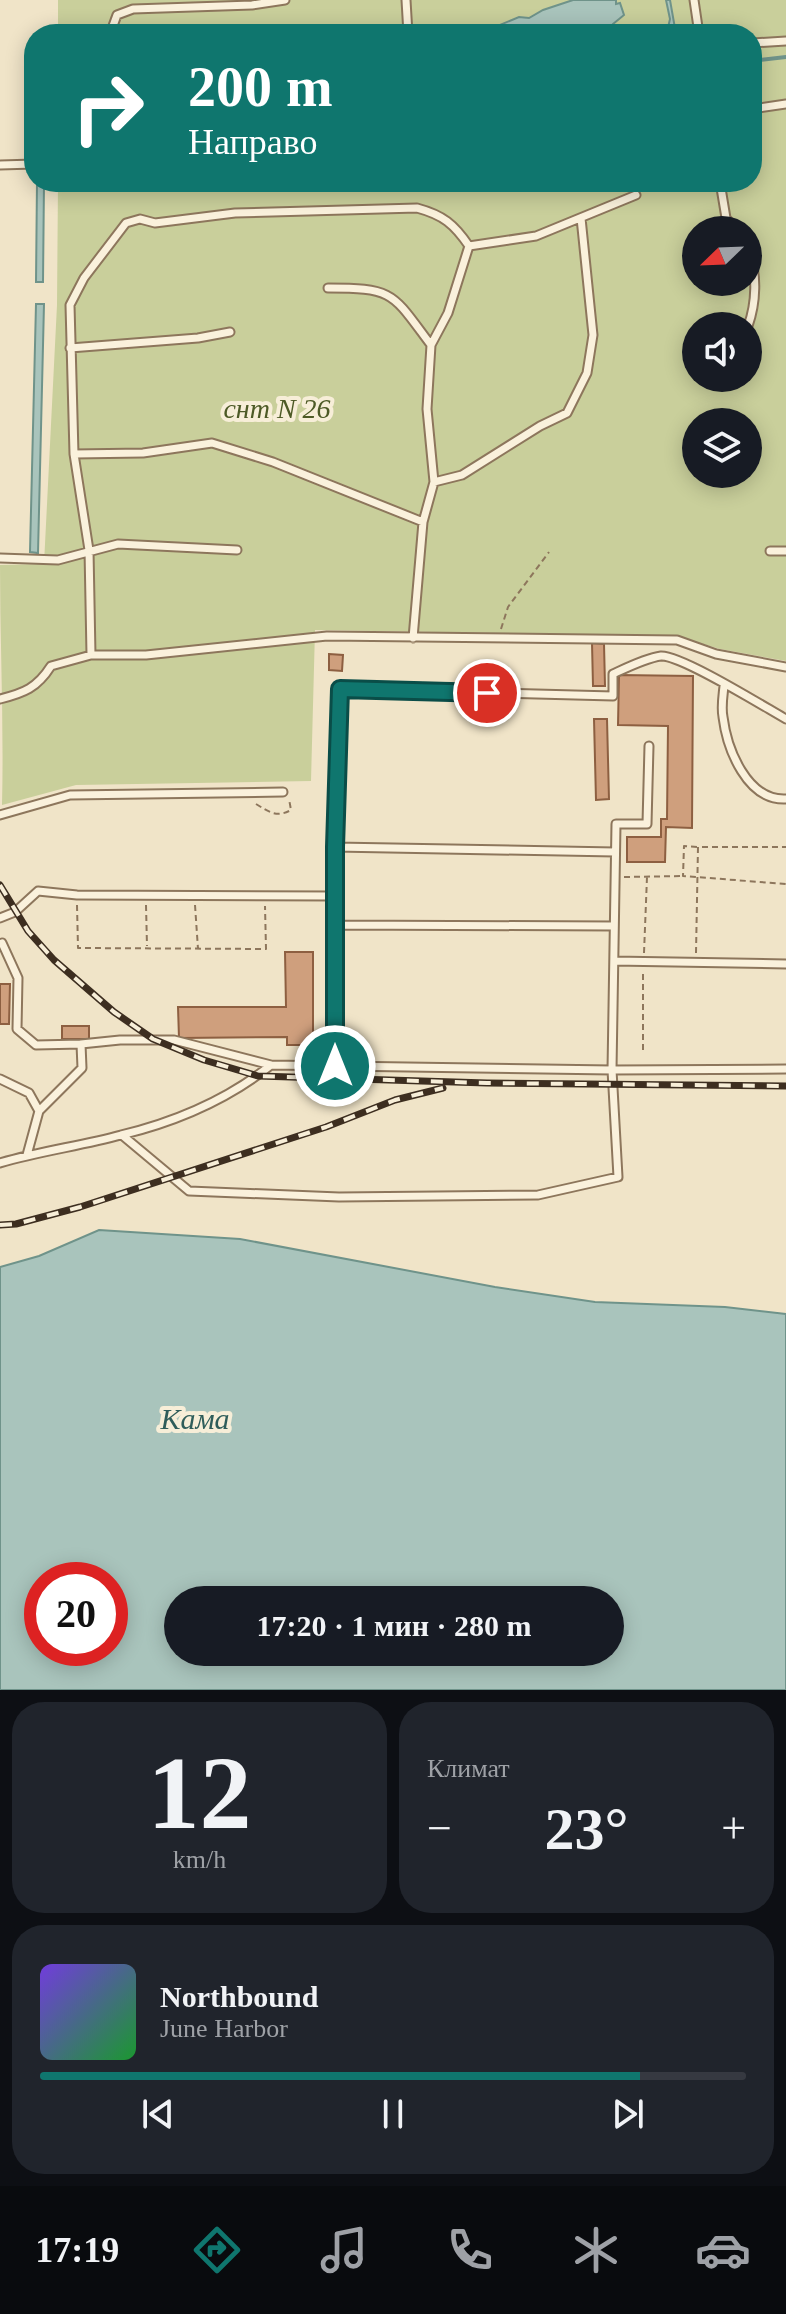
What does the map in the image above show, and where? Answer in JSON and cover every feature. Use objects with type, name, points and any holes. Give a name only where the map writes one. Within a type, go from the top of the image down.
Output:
[{"type":"lane","points":[[114,24],[117,15],[133,9],[236,6],[285,0]]},
{"type":"lane","points":[[406,0],[407,24]]},
{"type":"lane","points":[[694,0],[698,24]]},
{"type":"lane","points":[[762,42],[786,41]]},
{"type":"lane","points":[[762,108],[786,104]]},
{"type":"lane","points":[[0,165],[24,164]]},
{"type":"lane","points":[[722,192],[726,216]]},
{"type":"lane","points":[[469,246],[536,236],[636,195]]},
{"type":"lane","points":[[91,655],[89,550],[74,454],[70,305],[84,278],[126,223],[133,220],[155,223],[235,213],[417,208],[439,214],[455,225],[469,246]]},
{"type":"lane","points":[[434,482],[462,475],[540,426],[567,413],[587,373],[593,335],[581,218]]},
{"type":"lane","points":[[413,638],[423,522],[434,482],[427,409],[431,345],[448,313],[469,246]]},
{"type":"lane","points":[[328,288],[360,288],[389,295],[431,345]]},
{"type":"lane","points":[[70,348],[198,338],[230,332]]},
{"type":"lane","points":[[74,454],[143,453],[212,443],[273,462],[423,522]]},
{"type":"lane","points":[[0,558],[58,560],[118,544],[237,550]]},
{"type":"lane","points":[[770,551],[786,551]]},
{"type":"lane","points":[[0,699],[27,693],[42,680],[51,666],[91,655],[146,655],[327,636],[677,640],[716,654],[786,667]]},
{"type":"lane","points":[[335,1066],[334,896],[340,689],[613,696],[613,674],[662,656],[684,660],[724,686],[786,719]]},
{"type":"lane","points":[[724,686],[723,717],[742,775],[762,792],[786,799]]},
{"type":"lane","points":[[122,1135],[189,1191],[339,1197],[538,1195],[618,1177],[612,1070],[616,824],[647,824],[649,746]]},
{"type":"lane","points":[[0,815],[70,795],[283,792]]},
{"type":"lane","points":[[335,847],[615,852]]},
{"type":"lane","points":[[0,918],[15,912],[38,891],[77,895],[334,896]]},
{"type":"lane","points":[[334,925],[614,926]]},
{"type":"lane","points":[[2,943],[18,978],[17,1029],[36,1045],[174,1040],[271,1065],[786,1069]]},
{"type":"lane","points":[[614,961],[786,964]]},
{"type":"lane","points":[[27,1155],[39,1111],[82,1068],[81,1044]]},
{"type":"lane","points":[[0,1163],[122,1135],[200,1109],[235,1093],[271,1065]]},
{"type":"lane","points":[[0,1079],[29,1093],[39,1111]]},
{"type":"path","points":[[498,638],[508,607],[549,552]]},
{"type":"path","points":[[243,793],[273,814],[282,815],[291,810],[283,792]]},
{"type":"path","points":[[683,876],[684,846],[786,847]]},
{"type":"path","points":[[696,962],[698,847]]},
{"type":"path","points":[[615,877],[683,876],[786,884]]},
{"type":"path","points":[[77,895],[78,948],[266,949],[265,895]]},
{"type":"path","points":[[146,895],[147,949]]},
{"type":"path","points":[[195,895],[198,949]]},
{"type":"green space","name":"снт N 26","points":[[58,0],[786,0],[786,661],[720,649],[676,636],[315,630],[311,781],[76,785],[2,805],[0,565],[44,564],[57,305],[58,192],[762,192],[762,24],[58,24]]},
{"type":"water","points":[[573,0],[616,0],[624,15],[613,24],[502,24],[519,17],[529,18]]},
{"type":"water","points":[[666,0],[670,0],[674,24],[669,24]]},
{"type":"water","points":[[37,192],[44,192],[43,282],[36,282]]},
{"type":"water","points":[[36,304],[44,304],[38,553],[30,552]]},
{"type":"water","name":"Кама","points":[[99,1230],[240,1239],[495,1287],[595,1302],[725,1307],[786,1314],[786,1690],[0,1690],[0,1267],[39,1256]]},
{"type":"building","points":[[592,643],[604,644],[605,686],[593,686]]},
{"type":"building","points":[[329,654],[343,655],[342,671],[329,670]]},
{"type":"building","points":[[619,675],[693,676],[692,828],[666,827],[665,862],[627,862],[627,837],[661,837],[661,819],[667,819],[668,726],[618,725]]},
{"type":"building","points":[[594,719],[607,719],[609,799],[596,800]]},
{"type":"building","points":[[285,952],[313,952],[313,1045],[287,1045],[287,1037],[179,1038],[178,1007],[286,1007]]},
{"type":"building","points":[[0,984],[10,984],[9,1024],[0,1024]]},
{"type":"building","points":[[62,1026],[89,1026],[89,1039],[62,1039]]},
{"type":"waterway","points":[[762,60],[786,57]]},
{"type":"railway","points":[[0,885],[28,931],[54,960],[114,1012],[153,1039],[204,1060],[258,1076],[487,1083],[786,1086]]},
{"type":"railway","points":[[0,1225],[16,1224],[80,1207],[326,1127],[395,1100],[443,1088]]},
{"type":"route","points":[[335,1066],[335,847],[340,689],[487,693]]}]
